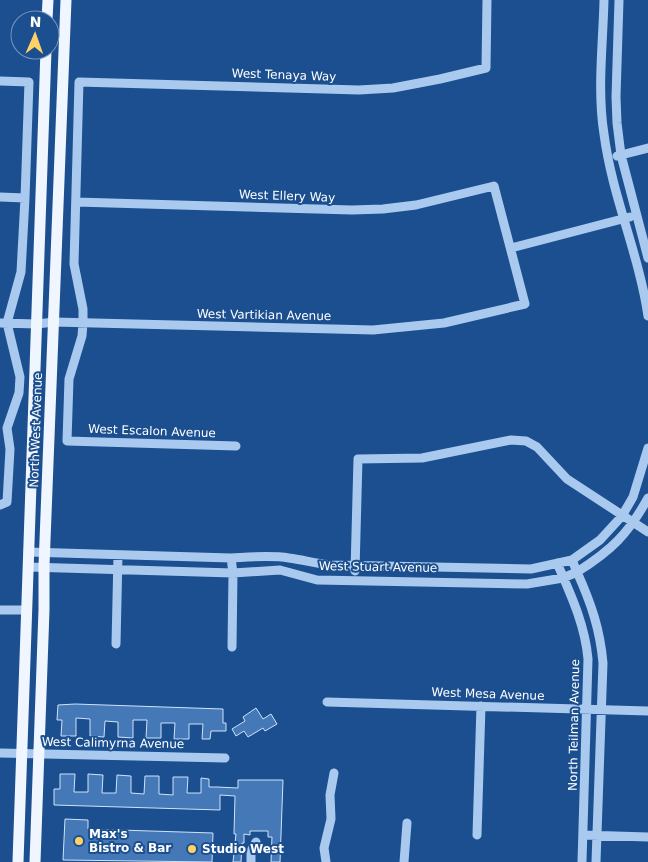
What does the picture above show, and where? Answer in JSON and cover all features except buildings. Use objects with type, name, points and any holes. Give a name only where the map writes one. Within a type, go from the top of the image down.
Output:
[{"type":"main road","name":"North West Avenue","points":[[35,862],[44,553],[66,0]]},
{"type":"main road","name":"North West Avenue","points":[[18,862],[46,60]]},
{"type":"street","name":"West Tenaya Way","points":[[76,202],[79,82],[359,90],[393,88],[440,79],[486,68],[487,0]]},
{"type":"street","points":[[604,0],[601,80],[602,115],[608,158],[624,218],[644,277],[648,316]]},
{"type":"street","points":[[619,0],[616,97],[621,155],[648,258]]},
{"type":"street","name":"North West Avenue","points":[[0,81],[29,82],[21,272],[4,323],[20,377],[19,393],[4,428],[10,449],[7,502],[0,505]]},
{"type":"street","points":[[608,158],[648,148]]},
{"type":"street","name":"West Ellery Way","points":[[76,202],[352,210],[416,205],[494,186],[511,248]]},
{"type":"street","points":[[0,198],[25,198]]},
{"type":"street","points":[[76,202],[74,264],[83,309],[83,323]]},
{"type":"street","points":[[511,248],[637,215]]},
{"type":"street","name":"West Vartikian Avenue","points":[[4,323],[37,324],[54,322],[373,330],[444,323],[525,304],[511,248]]},
{"type":"street","name":"West Escalon Avenue","points":[[83,323],[82,336],[69,379],[67,441],[236,446]]},
{"type":"street","points":[[355,579],[358,459],[422,458],[511,440],[526,441],[537,447],[568,479],[648,532]]},
{"type":"street","points":[[596,862],[604,678],[602,645],[592,605],[572,560],[600,540],[622,516],[633,496],[648,448]]},
{"type":"street","points":[[577,572],[610,550],[634,524],[648,498]]},
{"type":"street","name":"West Stuart Avenue","points":[[28,552],[231,558],[264,556],[289,558],[311,563],[522,569],[531,569],[572,560]]},
{"type":"street","points":[[116,644],[118,555]]},
{"type":"street","points":[[231,558],[233,573],[232,646]]},
{"type":"street","name":"North Teilman Avenue","points":[[557,563],[578,610],[587,647],[589,676],[582,862]]},
{"type":"street","name":"West Stuart Avenue","points":[[28,566],[233,573],[280,570],[317,580],[355,579],[527,584],[564,578],[577,572]]},
{"type":"street","points":[[0,610],[26,610]]},
{"type":"street","name":"West Mesa Avenue","points":[[327,702],[648,711]]},
{"type":"street","points":[[477,835],[481,706]]},
{"type":"street","name":"West Calimyrna Avenue","points":[[0,753],[225,758]]},
{"type":"street","points":[[326,862],[324,848],[331,819],[330,795],[334,773]]},
{"type":"street","points":[[404,862],[407,823]]},
{"type":"street","points":[[583,835],[648,837]]},
{"type":"street","points":[[251,862],[251,850],[256,842]]},
{"type":"place","name":"Max's Bistro & Bar","points":[[79,841]]},
{"type":"place","name":"Studio West","points":[[192,849]]}]
